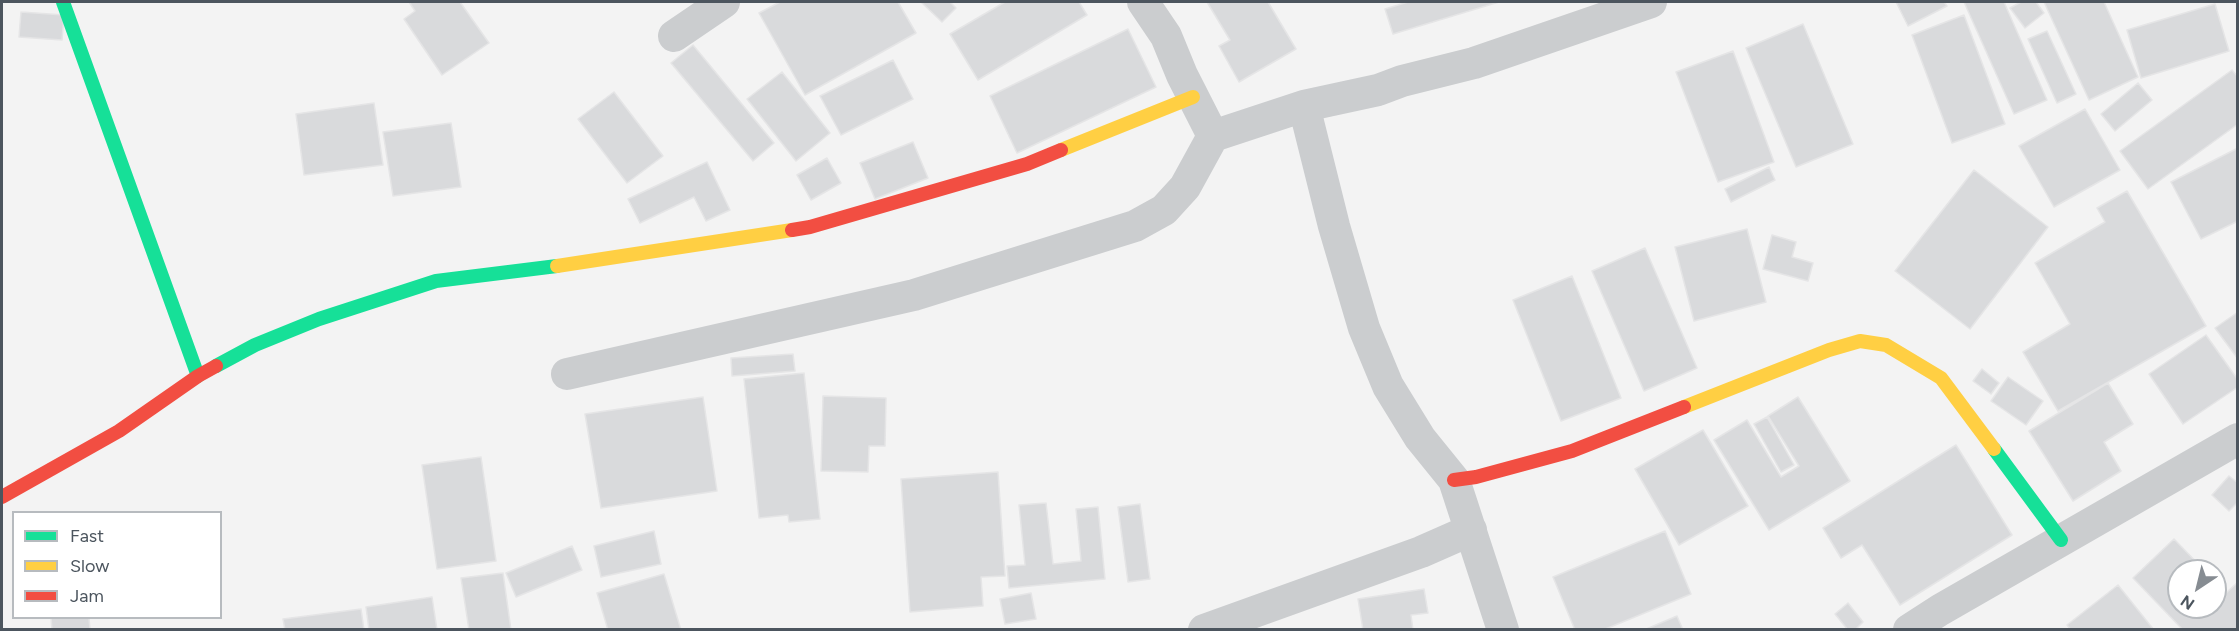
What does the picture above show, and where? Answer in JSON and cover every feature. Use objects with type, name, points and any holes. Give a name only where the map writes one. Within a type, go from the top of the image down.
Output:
[{"type":"street","points":[[63,2],[198,375]]},
{"type":"street","points":[[674,36],[724,2]]},
{"type":"street","points":[[1143,2],[1166,36],[1212,136]]},
{"type":"street","points":[[567,374],[914,295],[1135,226],[1164,210],[1185,187],[1212,136],[1304,106],[1378,90],[1402,81],[1474,63],[1651,2]]},
{"type":"street","points":[[2,497],[119,431],[198,375],[255,345],[308,323],[436,281],[810,227],[1027,164],[1193,97]]},
{"type":"street","points":[[1304,106],[1334,226],[1364,328],[1388,386],[1420,438],[1454,480],[1503,630]]},
{"type":"street","points":[[1454,480],[1476,477],[1572,451],[1829,350],[1860,341],[1886,345],[1941,378],[2061,540]]},
{"type":"street","points":[[1909,630],[2238,439]]},
{"type":"street","points":[[1204,630],[1420,552],[1471,530]]},
{"type":"building","points":[[409,2],[460,2],[489,43],[442,75],[404,19],[415,11]]},
{"type":"building","points":[[780,2],[898,2],[916,33],[805,95],[759,13]]},
{"type":"building","points":[[921,2],[950,2],[956,8],[942,22]]},
{"type":"building","points":[[1005,2],[1079,2],[1087,15],[978,80],[950,34]]},
{"type":"building","points":[[1207,2],[1268,2],[1296,49],[1239,82],[1219,46],[1230,40]]},
{"type":"building","points":[[1408,2],[1499,2],[1393,34],[1385,9]]},
{"type":"building","points":[[1896,2],[1944,2],[1947,6],[1908,26]]},
{"type":"building","points":[[1964,2],[2004,2],[2047,100],[2014,114]]},
{"type":"building","points":[[2021,2],[2036,2],[2044,13],[2025,28],[2010,8]]},
{"type":"building","points":[[2044,2],[2104,2],[2138,77],[2089,100]]},
{"type":"building","points":[[2215,4],[2229,51],[2141,78],[2127,30]]},
{"type":"building","points":[[21,12],[64,15],[62,40],[19,37]]},
{"type":"building","points":[[1964,15],[2005,124],[1952,143],[1912,35]]},
{"type":"building","points":[[1803,24],[1853,144],[1796,167],[1746,48]]},
{"type":"building","points":[[1128,29],[1156,87],[1017,153],[990,96]]},
{"type":"building","points":[[2047,31],[2076,94],[2057,103],[2028,39]]},
{"type":"building","points":[[693,45],[774,143],[753,161],[671,63]]},
{"type":"building","points":[[1733,51],[1774,162],[1718,182],[1676,72]]},
{"type":"building","points":[[893,60],[913,99],[841,135],[820,96]]},
{"type":"building","points":[[2232,70],[2238,77],[2238,124],[2148,189],[2120,151]]},
{"type":"building","points":[[782,72],[830,133],[796,161],[747,99]]},
{"type":"building","points":[[2138,83],[2152,100],[2115,131],[2101,114]]},
{"type":"building","points":[[614,92],[663,156],[627,183],[578,119]]},
{"type":"building","points":[[374,103],[383,165],[304,175],[296,114]]},
{"type":"building","points":[[2085,109],[2120,170],[2054,207],[2019,146]]},
{"type":"building","points":[[451,123],[461,187],[393,196],[383,132]]},
{"type":"building","points":[[913,142],[928,178],[875,199],[860,163]]},
{"type":"building","points":[[2238,148],[2238,221],[2201,239],[2171,182]]},
{"type":"building","points":[[827,158],[841,183],[811,200],[797,175]]},
{"type":"building","points":[[707,162],[730,210],[706,221],[694,197],[640,223],[628,199]]},
{"type":"building","points":[[1769,167],[1775,180],[1731,202],[1725,189]]},
{"type":"building","points":[[1974,170],[2048,227],[1970,329],[1895,271]]},
{"type":"building","points":[[2127,191],[2206,326],[2058,411],[2023,352],[2070,324],[2035,263],[2105,222],[2097,208]]},
{"type":"building","points":[[1747,229],[1766,302],[1694,321],[1675,247]]},
{"type":"building","points":[[1772,235],[1796,242],[1792,257],[1813,263],[1808,281],[1763,269]]},
{"type":"building","points":[[1645,248],[1697,368],[1644,391],[1592,271]]},
{"type":"building","points":[[1572,276],[1621,398],[1561,421],[1513,300]]},
{"type":"building","points":[[2238,312],[2238,359],[2215,328]]},
{"type":"building","points":[[2206,335],[2238,380],[2238,387],[2183,424],[2149,374]]},
{"type":"building","points":[[793,354],[795,371],[732,376],[731,358]]},
{"type":"building","points":[[1982,369],[1999,383],[1991,394],[1973,381]]},
{"type":"building","points":[[804,373],[820,519],[789,522],[788,515],[759,518],[744,379]]},
{"type":"building","points":[[2008,377],[2043,401],[2026,425],[1991,401]]},
{"type":"building","points":[[2108,383],[2133,424],[2104,442],[2121,471],[2073,501],[2029,431]]},
{"type":"building","points":[[823,396],[886,398],[885,446],[869,446],[868,472],[821,471]]},
{"type":"building","points":[[703,397],[717,491],[601,508],[585,414]]},
{"type":"building","points":[[1798,397],[1850,481],[1769,530],[1714,440],[1747,420],[1781,477],[1799,466],[1768,416]]},
{"type":"building","points":[[1767,417],[1794,465],[1781,472],[1754,424]]},
{"type":"building","points":[[1703,430],[1748,506],[1679,545],[1635,469]]},
{"type":"building","points":[[1956,445],[2012,535],[1900,605],[1862,545],[1841,558],[1823,528]]},
{"type":"building","points":[[481,457],[496,561],[437,569],[422,465]]},
{"type":"building","points":[[998,472],[1005,576],[981,577],[983,606],[910,612],[901,479]]},
{"type":"building","points":[[2229,476],[2238,483],[2238,502],[2229,511],[2212,495]]},
{"type":"building","points":[[1046,503],[1053,564],[1081,561],[1076,509],[1098,507],[1105,579],[1009,588],[1007,566],[1025,565],[1019,505]]},
{"type":"building","points":[[1140,504],[1150,579],[1128,582],[1118,507]]},
{"type":"building","points":[[654,531],[661,564],[601,577],[594,546]]},
{"type":"building","points":[[1665,531],[1691,594],[1603,630],[1575,630],[1553,577]]},
{"type":"building","points":[[2174,539],[2193,559],[2167,559],[2167,613],[2133,578]]},
{"type":"building","points":[[572,546],[582,570],[516,597],[506,573]]},
{"type":"building","points":[[503,573],[511,630],[469,630],[461,578]]},
{"type":"building","points":[[664,574],[681,630],[608,630],[597,593]]},
{"type":"building","points":[[2238,582],[2238,630],[2183,630],[2172,619],[2227,619],[2227,592]]},
{"type":"building","points":[[2118,585],[2154,630],[2071,630],[2067,625]]},
{"type":"building","points":[[1424,589],[1428,613],[1411,615],[1413,630],[1363,630],[1358,599]]},
{"type":"building","points":[[1031,593],[1036,619],[1005,624],[1000,599]]},
{"type":"building","points":[[432,597],[437,630],[369,630],[366,607]]},
{"type":"building","points":[[1848,603],[1863,622],[1855,630],[1848,630],[1835,614]]},
{"type":"building","points":[[361,609],[364,630],[285,630],[283,619]]},
{"type":"building","points":[[1677,616],[1683,630],[1644,630]]},
{"type":"building","points":[[51,619],[89,619],[90,630],[52,630]]},
{"type":"traffic: fast","points":[[63,2],[198,376]]},
{"type":"traffic: fast","points":[[216,366],[255,345],[319,319],[436,281],[557,266]]},
{"type":"traffic: fast","points":[[1994,449],[2061,540]]},
{"type":"traffic: slow","points":[[1061,150],[1193,97]]},
{"type":"traffic: slow","points":[[557,266],[792,230]]},
{"type":"traffic: slow","points":[[1684,407],[1829,350],[1860,341],[1886,345],[1941,378],[1994,449]]},
{"type":"traffic: jam","points":[[792,230],[810,227],[1027,164],[1061,150]]},
{"type":"traffic: jam","points":[[2,497],[119,431],[216,366]]},
{"type":"traffic: jam","points":[[1454,480],[1476,477],[1572,451],[1684,407]]}]
